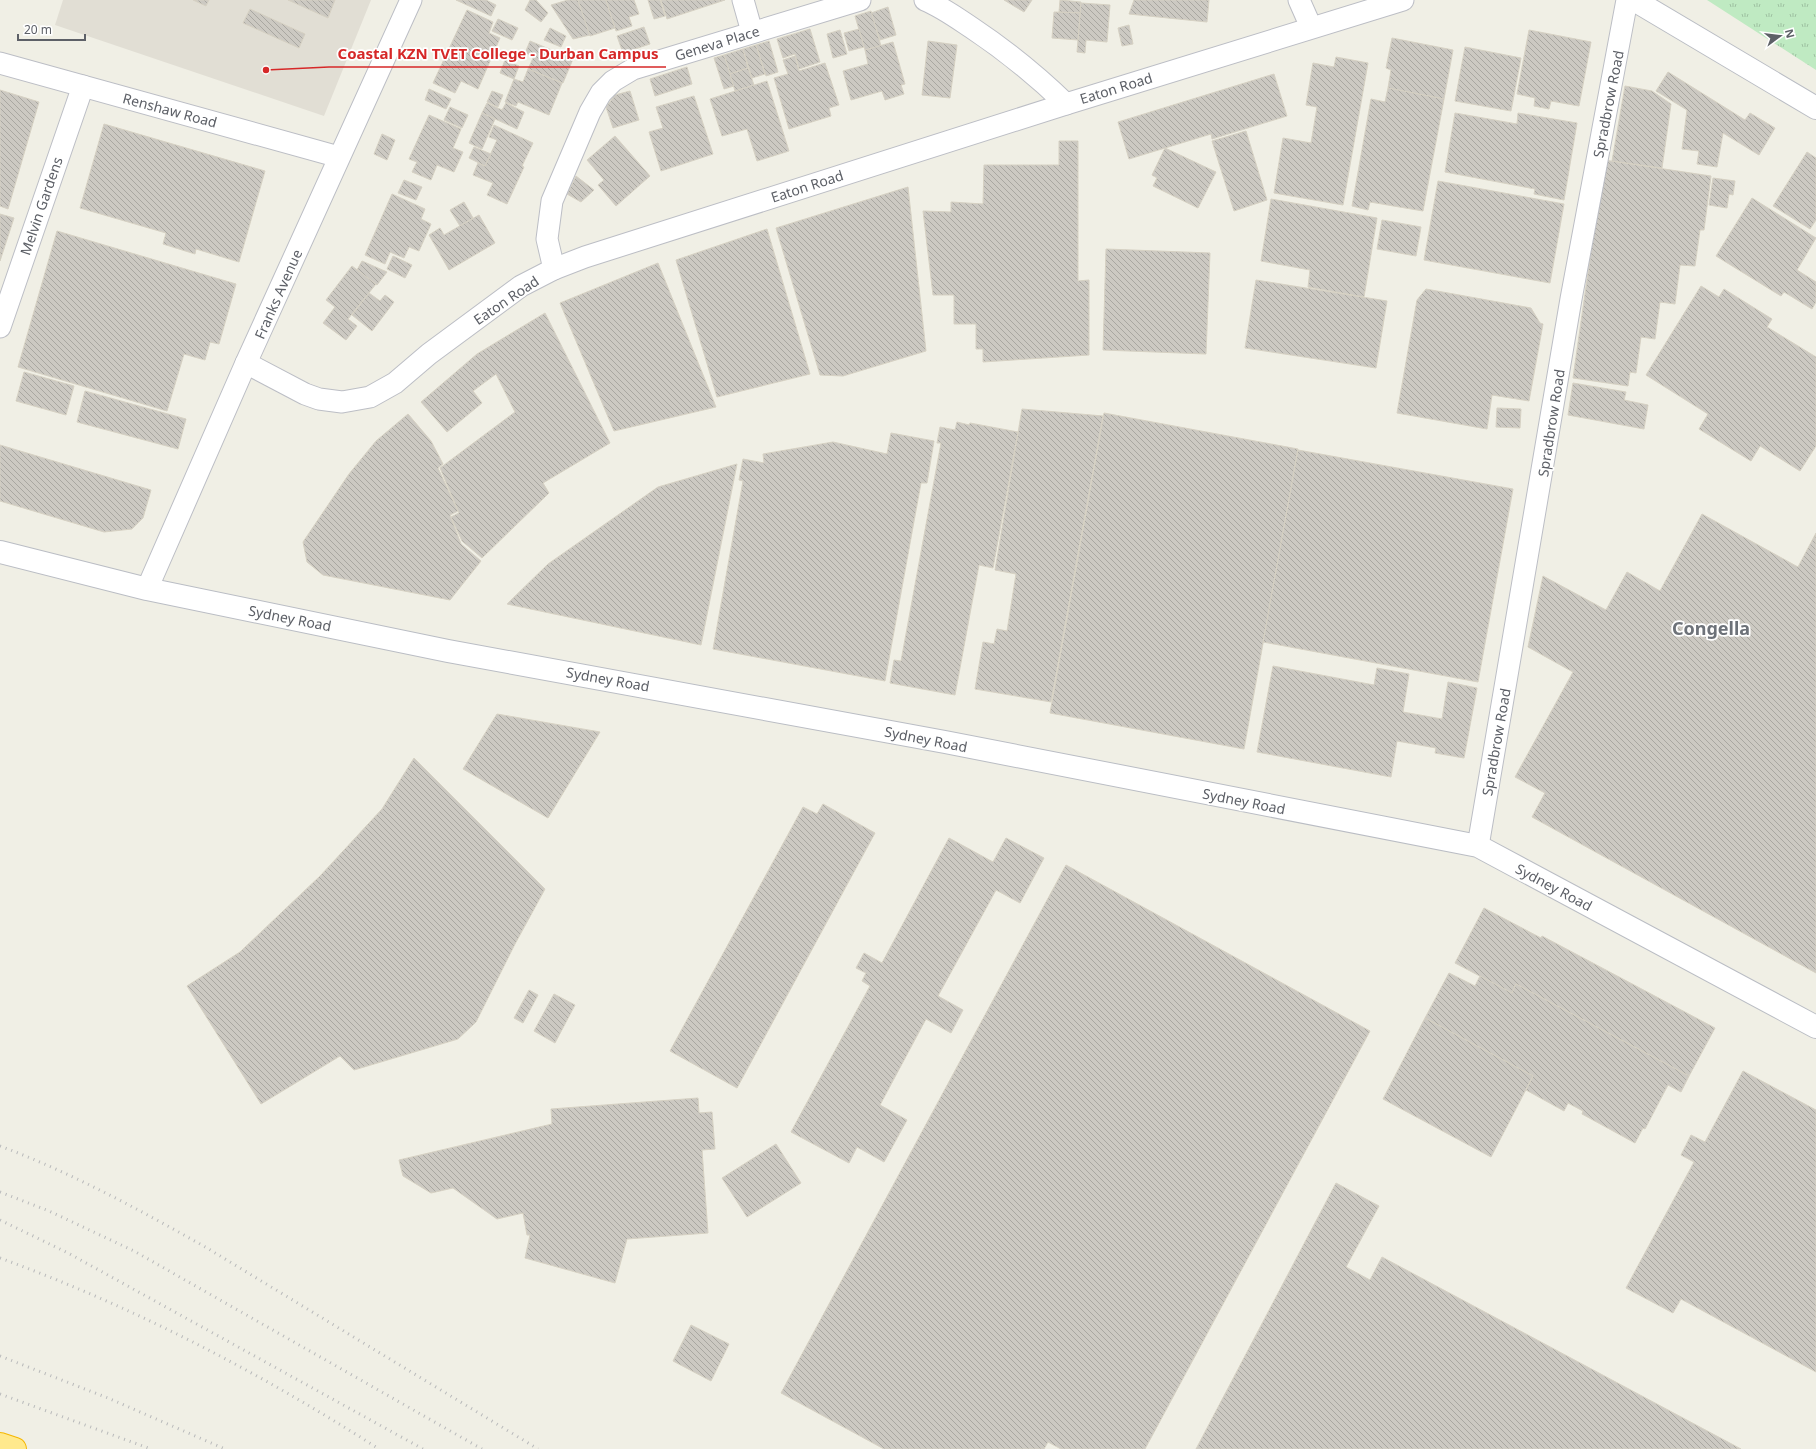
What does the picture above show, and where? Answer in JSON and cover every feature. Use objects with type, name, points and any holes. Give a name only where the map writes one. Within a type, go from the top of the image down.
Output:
[{"type":"highway","points":[[0,1444],[15,1449]]},
{"type":"main road","points":[[1634,0],[1816,108]]},
{"type":"main road","name":"Sydney Road","points":[[0,552],[147,589],[448,651],[938,741],[1478,846],[1816,1027]]},
{"type":"street","name":"Franks Avenue","points":[[147,589],[246,363],[410,0]]},
{"type":"street","points":[[743,0],[752,32]]},
{"type":"street","name":"Geneva Place","points":[[554,269],[547,239],[552,201],[590,112],[601,93],[613,81],[633,69],[860,0]]},
{"type":"street","points":[[925,0],[945,10],[1007,52],[1036,75],[1066,104]]},
{"type":"street","points":[[1299,0],[1311,27]]},
{"type":"street","name":"Eaton Road","points":[[246,363],[305,394],[319,399],[342,402],[370,397],[395,383],[429,354],[521,286],[554,269],[585,257],[1311,27],[1403,0]]},
{"type":"street","name":"Spradbrow Road","points":[[1478,846],[1571,299],[1627,0]]},
{"type":"street","name":"Renshaw Road","points":[[0,63],[339,157]]},
{"type":"street","name":"Melvin Gardens","points":[[0,324],[82,86]]},
{"type":"shaded area","points":[[63,0],[371,0],[324,116],[55,25]]},
{"type":"green space","points":[[1707,0],[1816,0],[1816,70]]},
{"type":"building","points":[[193,0],[209,0],[206,6]]},
{"type":"building","points":[[288,0],[335,0],[328,18]]},
{"type":"building","points":[[456,0],[486,0],[496,5],[491,16]]},
{"type":"building","points":[[530,0],[536,0],[548,13],[541,22],[525,10]]},
{"type":"building","points":[[568,0],[578,0],[590,35],[573,39],[551,5]]},
{"type":"building","points":[[578,0],[606,0],[615,28],[590,36]]},
{"type":"building","points":[[606,0],[634,0],[639,14],[629,17],[632,26],[616,31]]},
{"type":"building","points":[[648,0],[660,0],[665,16],[654,19]]},
{"type":"building","points":[[661,0],[725,0],[667,19]]},
{"type":"building","points":[[1004,0],[1032,0],[1024,12]]},
{"type":"building","points":[[1060,0],[1081,2],[1080,13],[1059,12]]},
{"type":"building","points":[[1134,0],[1209,0],[1207,22],[1129,14]]},
{"type":"building","points":[[1081,3],[1110,5],[1107,42],[1086,40],[1085,53],[1077,52]]},
{"type":"building","points":[[888,7],[896,35],[880,40],[871,13]]},
{"type":"building","points":[[250,9],[305,34],[299,48],[243,23]]},
{"type":"building","points":[[467,10],[493,22],[489,33],[500,38],[478,89],[461,81],[455,93],[433,83]]},
{"type":"building","points":[[871,11],[881,46],[865,50],[855,16]]},
{"type":"building","points":[[1054,12],[1080,13],[1078,40],[1052,38]]},
{"type":"building","points":[[498,19],[518,28],[512,40],[492,31]]},
{"type":"building","points":[[1129,25],[1133,44],[1122,46],[1118,28]]},
{"type":"building","points":[[644,27],[650,44],[623,53],[617,36]]},
{"type":"building","points":[[550,28],[566,36],[561,47],[544,40]]},
{"type":"building","points":[[810,29],[820,62],[799,69],[795,54],[783,58],[777,39]]},
{"type":"building","points":[[859,29],[864,47],[849,51],[844,33]]},
{"type":"building","points":[[840,30],[847,54],[833,58],[827,34]]},
{"type":"building","points":[[1529,30],[1591,42],[1579,106],[1551,101],[1549,109],[1534,106],[1535,98],[1517,94]]},
{"type":"building","points":[[1392,38],[1453,50],[1444,99],[1388,88],[1391,70],[1386,68]]},
{"type":"building","points":[[530,41],[573,59],[563,83],[528,69],[534,56],[525,53]]},
{"type":"building","points":[[769,41],[778,72],[766,76],[756,45]]},
{"type":"building","points":[[928,41],[957,45],[950,98],[922,95]]},
{"type":"building","points":[[893,42],[905,84],[901,85],[904,94],[885,100],[882,91],[851,100],[843,71],[868,64],[865,50]]},
{"type":"building","points":[[756,45],[765,74],[752,78],[743,49]]},
{"type":"building","points":[[1465,47],[1521,58],[1511,111],[1455,101]]},
{"type":"building","points":[[743,49],[748,68],[730,74],[724,55]]},
{"type":"building","points":[[724,55],[734,86],[724,89],[714,58]]},
{"type":"building","points":[[795,56],[799,71],[825,63],[839,105],[829,108],[831,116],[789,129],[774,78],[788,74],[783,60]]},
{"type":"building","points":[[1336,57],[1368,63],[1343,205],[1274,193],[1283,138],[1311,143],[1317,107],[1306,105],[1313,63],[1334,67]]},
{"type":"building","points":[[505,60],[519,66],[514,79],[500,73]]},
{"type":"building","points":[[687,67],[692,84],[655,96],[650,79]]},
{"type":"building","points":[[748,68],[754,85],[735,91],[730,74]]},
{"type":"building","points":[[528,69],[562,83],[549,115],[518,102],[516,106],[505,102],[514,79],[523,82]]},
{"type":"building","points":[[1668,72],[1745,120],[1750,113],[1775,128],[1759,155],[1723,133],[1717,167],[1697,164],[1699,151],[1682,149],[1687,110],[1656,91]]},
{"type":"building","points":[[1274,74],[1287,116],[1212,139],[1211,134],[1129,159],[1118,122]]},
{"type":"building","points":[[767,81],[789,151],[757,161],[747,129],[722,136],[710,99]]},
{"type":"building","points":[[1625,86],[1652,91],[1671,104],[1662,168],[1612,161]]},
{"type":"building","points":[[1388,88],[1444,99],[1423,211],[1370,202],[1368,210],[1352,206],[1371,99],[1385,102]]},
{"type":"building","points":[[429,89],[451,99],[446,109],[425,100]]},
{"type":"building","points":[[0,90],[39,102],[8,209],[0,206]]},
{"type":"building","points":[[492,91],[503,95],[498,107],[487,102]]},
{"type":"building","points":[[630,91],[639,120],[613,128],[606,107],[615,95]]},
{"type":"building","points":[[694,96],[713,154],[661,171],[649,132],[663,128],[656,107]]},
{"type":"building","points":[[487,103],[502,110],[506,103],[524,112],[517,129],[482,113]]},
{"type":"building","points":[[450,107],[468,115],[462,128],[444,120]]},
{"type":"building","points":[[482,113],[495,119],[482,149],[469,143]]},
{"type":"building","points":[[1455,113],[1517,124],[1518,113],[1577,123],[1564,200],[1534,194],[1535,189],[1445,172]]},
{"type":"building","points":[[429,115],[461,129],[453,148],[463,152],[454,172],[437,165],[431,180],[412,172],[417,162],[409,159]]},
{"type":"building","points":[[104,124],[265,171],[239,262],[196,249],[195,254],[163,244],[166,233],[80,208]]},
{"type":"building","points":[[494,125],[533,143],[507,204],[487,195],[493,183],[473,175],[478,163],[485,166],[497,140],[489,137]]},
{"type":"building","points":[[1246,131],[1267,200],[1234,211],[1212,141]]},
{"type":"building","points":[[382,134],[395,140],[387,160],[374,154]]},
{"type":"building","points":[[615,136],[650,176],[616,206],[598,185],[604,180],[587,160]]},
{"type":"building","points":[[1059,141],[1078,141],[1078,281],[1089,280],[1089,355],[983,362],[983,349],[976,349],[976,324],[954,324],[954,295],[933,295],[923,211],[951,212],[951,202],[983,204],[984,165],[1059,165]]},
{"type":"building","points":[[474,147],[491,154],[485,166],[469,158]]},
{"type":"building","points":[[1165,148],[1216,172],[1198,208],[1153,186],[1157,178],[1152,175]]},
{"type":"building","points":[[1807,152],[1816,158],[1816,220],[1810,229],[1773,206]]},
{"type":"building","points":[[1604,160],[1711,176],[1704,230],[1700,230],[1695,266],[1680,265],[1675,304],[1660,302],[1655,339],[1641,337],[1636,373],[1630,372],[1628,386],[1573,378]]},
{"type":"building","points":[[576,176],[594,190],[581,202],[567,194]]},
{"type":"building","points":[[1713,178],[1735,181],[1733,195],[1729,194],[1727,208],[1709,205]]},
{"type":"building","points":[[404,180],[422,187],[416,200],[398,193]]},
{"type":"building","points":[[1438,181],[1564,204],[1550,283],[1424,260]]},
{"type":"building","points":[[908,187],[926,351],[843,376],[820,375],[776,228]]},
{"type":"building","points":[[392,194],[425,209],[421,219],[431,224],[419,251],[409,247],[404,258],[390,252],[385,264],[365,255]]},
{"type":"building","points":[[1752,198],[1816,238],[1797,270],[1816,282],[1816,302],[1812,309],[1784,292],[1781,296],[1716,256]]},
{"type":"building","points":[[1271,199],[1377,218],[1364,297],[1308,287],[1310,270],[1261,261]]},
{"type":"building","points":[[464,202],[473,218],[460,226],[450,210]]},
{"type":"building","points":[[0,214],[14,218],[0,261]]},
{"type":"building","points":[[479,215],[495,243],[449,270],[429,235],[440,228],[444,235]]},
{"type":"building","points":[[1382,220],[1421,227],[1416,256],[1377,249]]},
{"type":"building","points":[[767,229],[810,374],[717,397],[676,260]]},
{"type":"building","points":[[57,231],[236,284],[219,344],[210,342],[205,360],[184,354],[167,411],[18,367]]},
{"type":"building","points":[[1106,249],[1210,253],[1206,354],[1103,350]]},
{"type":"building","points":[[393,256],[412,265],[405,278],[387,269]]},
{"type":"building","points":[[362,261],[387,272],[377,285],[357,270]]},
{"type":"building","points":[[658,263],[716,407],[614,431],[560,303]]},
{"type":"building","points":[[352,266],[376,284],[348,319],[357,326],[346,340],[323,323],[335,307],[326,300]]},
{"type":"building","points":[[1256,280],[1387,301],[1376,368],[1245,348]]},
{"type":"building","points":[[1701,286],[1719,297],[1724,289],[1772,319],[1767,327],[1816,357],[1816,446],[1800,471],[1760,446],[1751,461],[1699,429],[1708,414],[1646,375]]},
{"type":"building","points":[[1426,289],[1531,308],[1540,323],[1543,324],[1529,401],[1492,395],[1487,429],[1397,413],[1417,300]]},
{"type":"building","points":[[369,293],[380,301],[385,295],[394,302],[372,331],[352,315]]},
{"type":"building","points":[[545,313],[610,443],[543,483],[549,493],[482,558],[462,541],[451,517],[459,513],[440,468],[515,412],[496,374],[473,391],[482,403],[447,432],[421,402],[477,354]]},
{"type":"building","points":[[24,372],[74,386],[66,415],[16,401]]},
{"type":"building","points":[[1573,383],[1626,392],[1624,400],[1648,405],[1644,429],[1568,415]]},
{"type":"building","points":[[85,391],[186,419],[178,449],[77,422]]},
{"type":"building","points":[[1497,408],[1521,409],[1520,428],[1496,427]]},
{"type":"building","points":[[1022,409],[1103,416],[1051,702],[975,689],[983,642],[994,644],[997,629],[1007,631],[1016,574],[995,570]]},
{"type":"building","points":[[1104,413],[1298,449],[1244,749],[1050,713]]},
{"type":"building","points":[[408,414],[431,441],[443,464],[438,468],[458,511],[450,515],[461,544],[481,561],[450,600],[323,575],[307,562],[303,542],[349,474],[376,441]]},
{"type":"building","points":[[957,422],[1018,432],[993,568],[979,565],[955,695],[890,683],[894,660],[901,661],[941,443],[937,443],[940,427],[955,430]]},
{"type":"building","points":[[891,433],[934,441],[927,483],[921,483],[885,681],[713,649],[743,481],[739,480],[743,459],[764,463],[763,454],[833,442],[887,454]]},
{"type":"building","points":[[0,445],[151,490],[143,518],[132,529],[104,532],[0,501]]},
{"type":"building","points":[[1298,450],[1513,489],[1478,682],[1263,642]]},
{"type":"building","points":[[737,464],[701,645],[507,604],[548,564],[658,487]]},
{"type":"building","points":[[1702,514],[1798,567],[1816,533],[1816,973],[1532,817],[1545,793],[1515,777],[1573,672],[1528,647],[1543,576],[1606,610],[1627,572],[1660,591]]},
{"type":"building","points":[[1273,666],[1374,685],[1377,668],[1409,674],[1403,712],[1442,719],[1448,682],[1477,688],[1464,758],[1435,753],[1436,748],[1397,741],[1391,777],[1257,752]]},
{"type":"building","points":[[497,714],[600,732],[548,818],[463,769]]},
{"type":"building","points":[[414,758],[545,889],[515,944],[476,1022],[458,1039],[354,1070],[340,1056],[261,1104],[187,986],[240,952],[320,876],[382,809]]},
{"type":"building","points":[[823,804],[875,833],[737,1088],[670,1051],[803,807],[817,814]]},
{"type":"building","points":[[949,838],[993,862],[1006,838],[1044,858],[1020,903],[996,890],[938,996],[963,1010],[951,1033],[926,1019],[880,1105],[907,1120],[884,1162],[857,1147],[849,1163],[791,1132],[870,986],[862,981],[866,973],[856,968],[864,953],[882,963]]},
{"type":"building","points":[[1066,865],[1370,1031],[1145,1449],[1061,1449],[1048,1442],[1044,1449],[884,1449],[781,1393]]},
{"type":"building","points":[[1484,908],[1541,938],[1542,936],[1715,1028],[1689,1076],[1516,984],[1512,993],[1455,963]]},
{"type":"building","points":[[1449,973],[1475,986],[1480,976],[1512,993],[1516,984],[1689,1076],[1681,1092],[1668,1085],[1645,1129],[1643,1128],[1635,1143],[1582,1114],[1583,1111],[1568,1103],[1564,1111],[1526,1090],[1533,1076],[1425,1018]]},
{"type":"building","points":[[529,990],[538,995],[523,1023],[514,1018]]},
{"type":"building","points":[[554,994],[575,1005],[555,1043],[534,1031]]},
{"type":"building","points":[[1425,1018],[1533,1076],[1491,1157],[1383,1099]]},
{"type":"building","points":[[1743,1071],[1816,1110],[1816,1372],[1681,1299],[1673,1313],[1626,1288],[1694,1162],[1681,1155],[1691,1135],[1705,1142]]},
{"type":"building","points":[[698,1098],[699,1113],[712,1112],[715,1149],[702,1150],[708,1233],[627,1239],[615,1283],[525,1258],[530,1235],[527,1235],[523,1213],[497,1219],[453,1188],[431,1193],[403,1176],[399,1160],[552,1124],[551,1109]]},
{"type":"building","points":[[776,1144],[801,1183],[747,1217],[722,1178]]},
{"type":"building","points":[[1336,1183],[1379,1206],[1346,1267],[1370,1280],[1382,1257],[1741,1449],[1196,1449]]},
{"type":"building","points":[[691,1325],[729,1344],[711,1381],[673,1361]]},
{"type":"railway","points":[[0,1146],[79,1180],[131,1206],[207,1248],[538,1449]]},
{"type":"railway","points":[[0,1192],[49,1211],[134,1251],[482,1449]]},
{"type":"railway","points":[[0,1220],[68,1253],[423,1449]]},
{"type":"railway","points":[[0,1258],[99,1298],[195,1343],[288,1394],[379,1449]]},
{"type":"railway","points":[[0,1356],[108,1398],[225,1449]]},
{"type":"railway","points":[[0,1394],[151,1449]]},
{"type":"place","name":"Coastal KZN TVET College - Durban Campus","points":[[266,70]]},
{"type":"district","name":"Congella","points":[[1711,628]]}]
